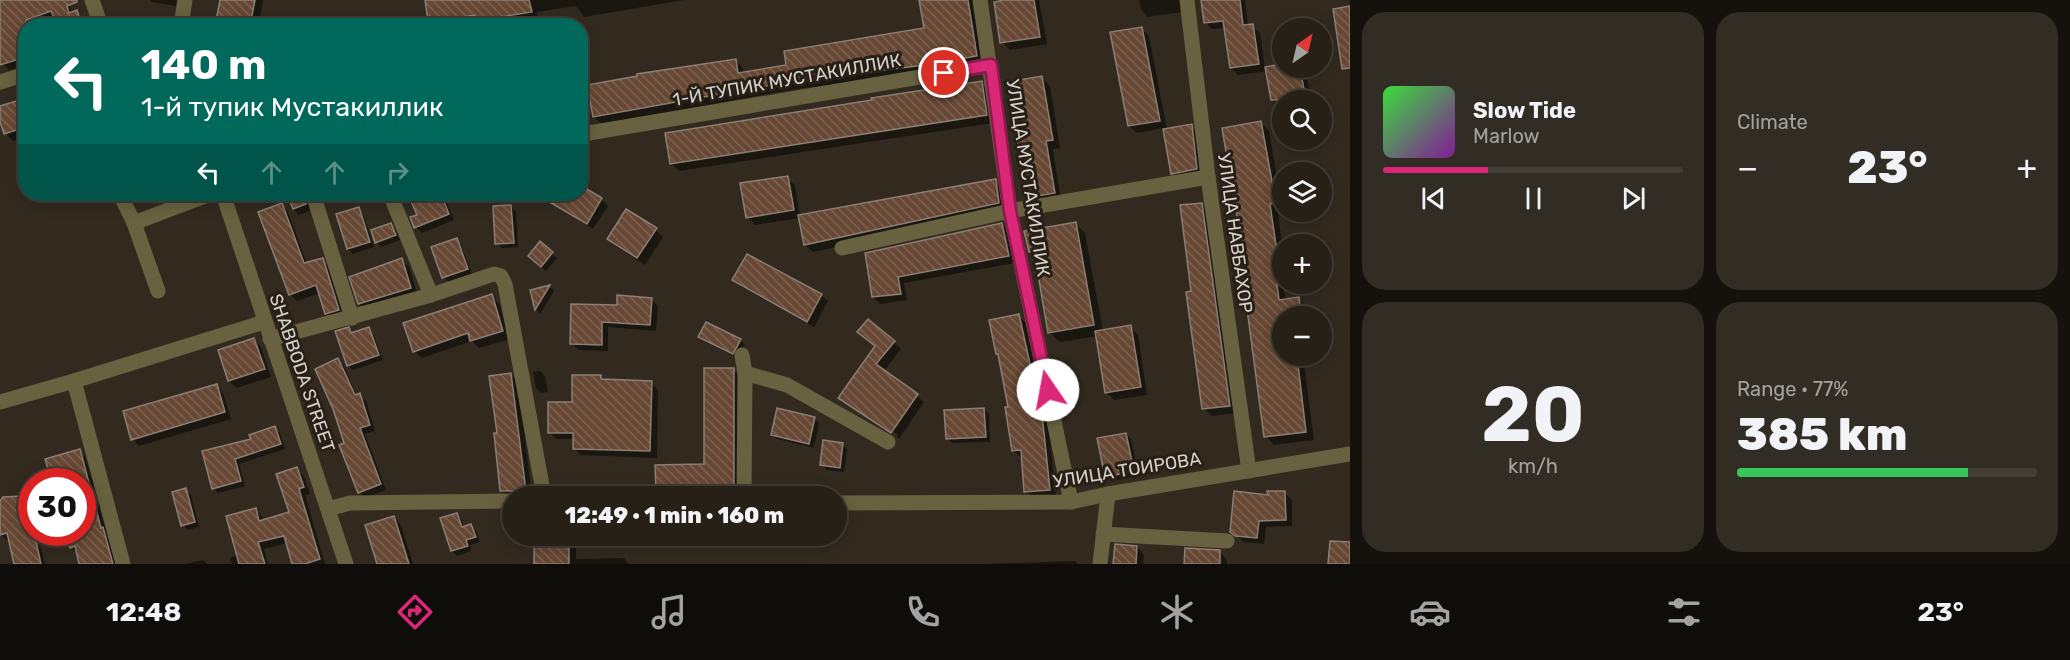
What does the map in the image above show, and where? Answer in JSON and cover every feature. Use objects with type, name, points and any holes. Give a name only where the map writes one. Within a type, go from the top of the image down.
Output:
[{"type":"street","points":[[92,0],[98,18]]},
{"type":"street","points":[[182,18],[185,0]]},
{"type":"street","name":"УЛИЦА МУСТАКИЛЛИК","points":[[980,0],[1010,211],[1071,502]]},
{"type":"street","name":"УЛИЦА НАВБАХОР","points":[[1186,0],[1249,471]]},
{"type":"street","name":"1-Й ТУПИК МУСТАКИЛЛИК","points":[[589,133],[991,65]]},
{"type":"street","points":[[0,82],[18,76]]},
{"type":"street","points":[[842,248],[1010,211],[1208,177]]},
{"type":"street","points":[[123,201],[134,223],[158,291]]},
{"type":"street","points":[[134,223],[192,201]]},
{"type":"street","name":"SHABBODA STREET","points":[[225,201],[346,564]]},
{"type":"street","points":[[315,201],[352,318]]},
{"type":"street","points":[[393,201],[431,295]]},
{"type":"street","points":[[270,339],[352,318],[494,274],[501,276],[505,284],[542,486]]},
{"type":"street","points":[[0,402],[264,322]]},
{"type":"street","points":[[742,355],[745,373],[744,486]]},
{"type":"street","points":[[745,373],[787,385],[888,442]]},
{"type":"street","points":[[74,381],[123,564]]},
{"type":"street","name":"УЛИЦА ТОИРОВА","points":[[847,503],[1071,502],[1350,454]]},
{"type":"street","points":[[1100,564],[1108,494]]},
{"type":"street","points":[[328,509],[350,503],[502,501]]},
{"type":"street","points":[[1103,534],[1227,541]]},
{"type":"building","points":[[0,0],[77,0],[67,6],[69,13],[77,10],[80,18],[54,18],[51,11],[32,18],[18,18],[18,59],[0,65]]},
{"type":"building","points":[[220,0],[255,0],[252,18],[217,18]]},
{"type":"building","points":[[425,0],[529,0],[532,12],[495,18],[476,18],[475,15],[427,18]]},
{"type":"building","points":[[919,0],[968,0],[977,56],[925,65],[788,82],[593,117],[588,85],[637,76],[637,74],[736,59],[738,73],[786,65],[784,51],[924,28]]},
{"type":"building","points":[[1034,0],[1040,37],[1000,43],[994,2]]},
{"type":"building","points":[[1201,0],[1240,0],[1243,25],[1253,24],[1259,64],[1230,68],[1223,21],[1204,23]]},
{"type":"building","points":[[1350,6],[1350,68],[1342,69],[1333,9]]},
{"type":"building","points":[[1142,27],[1160,121],[1128,126],[1110,32]]},
{"type":"building","points":[[1272,66],[1272,78],[1302,78],[1304,90],[1272,90],[1271,100],[1265,67]]},
{"type":"building","points":[[1042,76],[1053,140],[1046,141],[1055,193],[1027,198],[1007,82]]},
{"type":"building","points":[[982,81],[987,115],[670,164],[665,133]]},
{"type":"building","points":[[18,100],[18,130],[4,134],[0,122],[0,106]]},
{"type":"building","points":[[1261,121],[1272,181],[1272,204],[1270,204],[1274,234],[1272,234],[1272,294],[1278,294],[1279,300],[1299,297],[1300,306],[1272,306],[1272,366],[1298,366],[1306,432],[1264,437],[1235,218],[1237,217],[1222,128]]},
{"type":"building","points":[[1192,124],[1197,169],[1171,174],[1163,129]]},
{"type":"building","points":[[788,176],[794,210],[746,218],[740,183]]},
{"type":"building","points":[[996,179],[999,203],[804,245],[798,215]]},
{"type":"building","points":[[588,190],[602,198],[587,224],[551,203],[555,203],[551,201],[588,201]]},
{"type":"building","points":[[290,201],[305,201],[306,204],[293,209]]},
{"type":"building","points":[[411,201],[444,201],[449,214],[414,228],[410,217],[417,215]]},
{"type":"building","points":[[282,203],[304,263],[323,258],[339,310],[325,314],[316,285],[289,295],[258,212]]},
{"type":"building","points":[[1202,203],[1230,406],[1202,409],[1186,292],[1191,291],[1180,205]]},
{"type":"building","points":[[511,205],[514,243],[495,244],[493,206]]},
{"type":"building","points":[[359,207],[370,242],[347,249],[336,214]]},
{"type":"building","points":[[626,209],[657,228],[637,258],[607,239]]},
{"type":"building","points":[[1076,222],[1094,325],[1048,333],[1034,251],[1029,252],[1024,231]]},
{"type":"building","points":[[391,223],[396,235],[375,243],[371,230]]},
{"type":"building","points":[[1002,223],[1009,256],[898,277],[901,294],[872,297],[865,253]]},
{"type":"building","points":[[457,238],[468,269],[442,278],[431,247]]},
{"type":"building","points":[[540,241],[553,252],[541,267],[528,256]]},
{"type":"building","points":[[747,254],[822,294],[807,322],[732,280]]},
{"type":"building","points":[[402,258],[411,288],[358,304],[349,277]]},
{"type":"building","points":[[550,285],[535,310],[530,290]]},
{"type":"building","points":[[492,294],[503,331],[470,341],[468,333],[413,352],[403,323]]},
{"type":"building","points":[[617,295],[652,298],[650,325],[602,322],[602,345],[570,344],[571,304],[617,305]]},
{"type":"building","points":[[1019,314],[1043,423],[1050,490],[1024,492],[1021,450],[1012,451],[1005,407],[1008,407],[989,320]]},
{"type":"building","points":[[868,319],[895,341],[876,364],[918,394],[891,433],[838,398],[875,346],[857,332]]},
{"type":"building","points":[[706,322],[741,339],[733,354],[698,337]]},
{"type":"building","points":[[1131,325],[1141,387],[1105,393],[1095,331]]},
{"type":"building","points":[[349,327],[351,333],[369,327],[379,355],[347,366],[335,331]]},
{"type":"building","points":[[254,338],[265,369],[228,381],[218,350]]},
{"type":"building","points":[[338,358],[355,395],[360,393],[370,425],[360,428],[381,484],[358,493],[339,445],[344,443],[333,409],[315,369]]},
{"type":"building","points":[[704,368],[734,368],[734,486],[656,486],[655,465],[704,464]]},
{"type":"building","points":[[511,373],[525,486],[502,486],[502,491],[500,491],[494,433],[497,433],[489,376]]},
{"type":"building","points":[[572,375],[601,375],[601,379],[652,381],[650,451],[573,449],[573,433],[548,433],[548,402],[572,402]]},
{"type":"building","points":[[217,384],[225,412],[131,440],[123,411]]},
{"type":"building","points":[[777,408],[815,417],[809,444],[771,435]]},
{"type":"building","points":[[984,408],[986,437],[946,439],[944,410]]},
{"type":"building","points":[[275,426],[281,444],[235,459],[241,481],[212,489],[202,451],[251,439],[249,435]]},
{"type":"building","points":[[1126,433],[1134,471],[1105,477],[1097,438]]},
{"type":"building","points":[[823,440],[843,443],[840,468],[820,465]]},
{"type":"building","points":[[80,449],[85,468],[48,468],[45,459]]},
{"type":"building","points":[[297,467],[304,487],[299,489],[320,559],[305,564],[292,564],[284,536],[258,542],[265,564],[239,564],[226,516],[256,508],[259,521],[289,512],[276,474]]},
{"type":"building","points":[[186,488],[195,522],[181,526],[172,492]]},
{"type":"building","points":[[1234,491],[1268,495],[1267,491],[1285,491],[1286,520],[1259,521],[1257,538],[1235,536],[1230,532]]},
{"type":"building","points":[[18,496],[18,546],[37,546],[41,564],[14,564],[7,533],[0,535],[0,501],[3,497]]},
{"type":"building","points":[[96,509],[113,564],[79,564],[75,546],[96,546]]},
{"type":"building","points":[[457,513],[462,527],[471,524],[476,537],[466,540],[468,546],[451,551],[440,518]]},
{"type":"building","points":[[394,516],[409,564],[377,564],[365,525]]},
{"type":"building","points":[[1330,541],[1350,542],[1350,564],[1328,564]]},
{"type":"building","points":[[1115,544],[1137,546],[1136,564],[1113,564]]},
{"type":"building","points":[[534,546],[569,546],[569,564],[534,564]]},
{"type":"building","points":[[1185,548],[1220,550],[1220,564],[1184,564]]},
{"type":"route","points":[[944,73],[991,65],[1010,211],[1048,390]]}]
